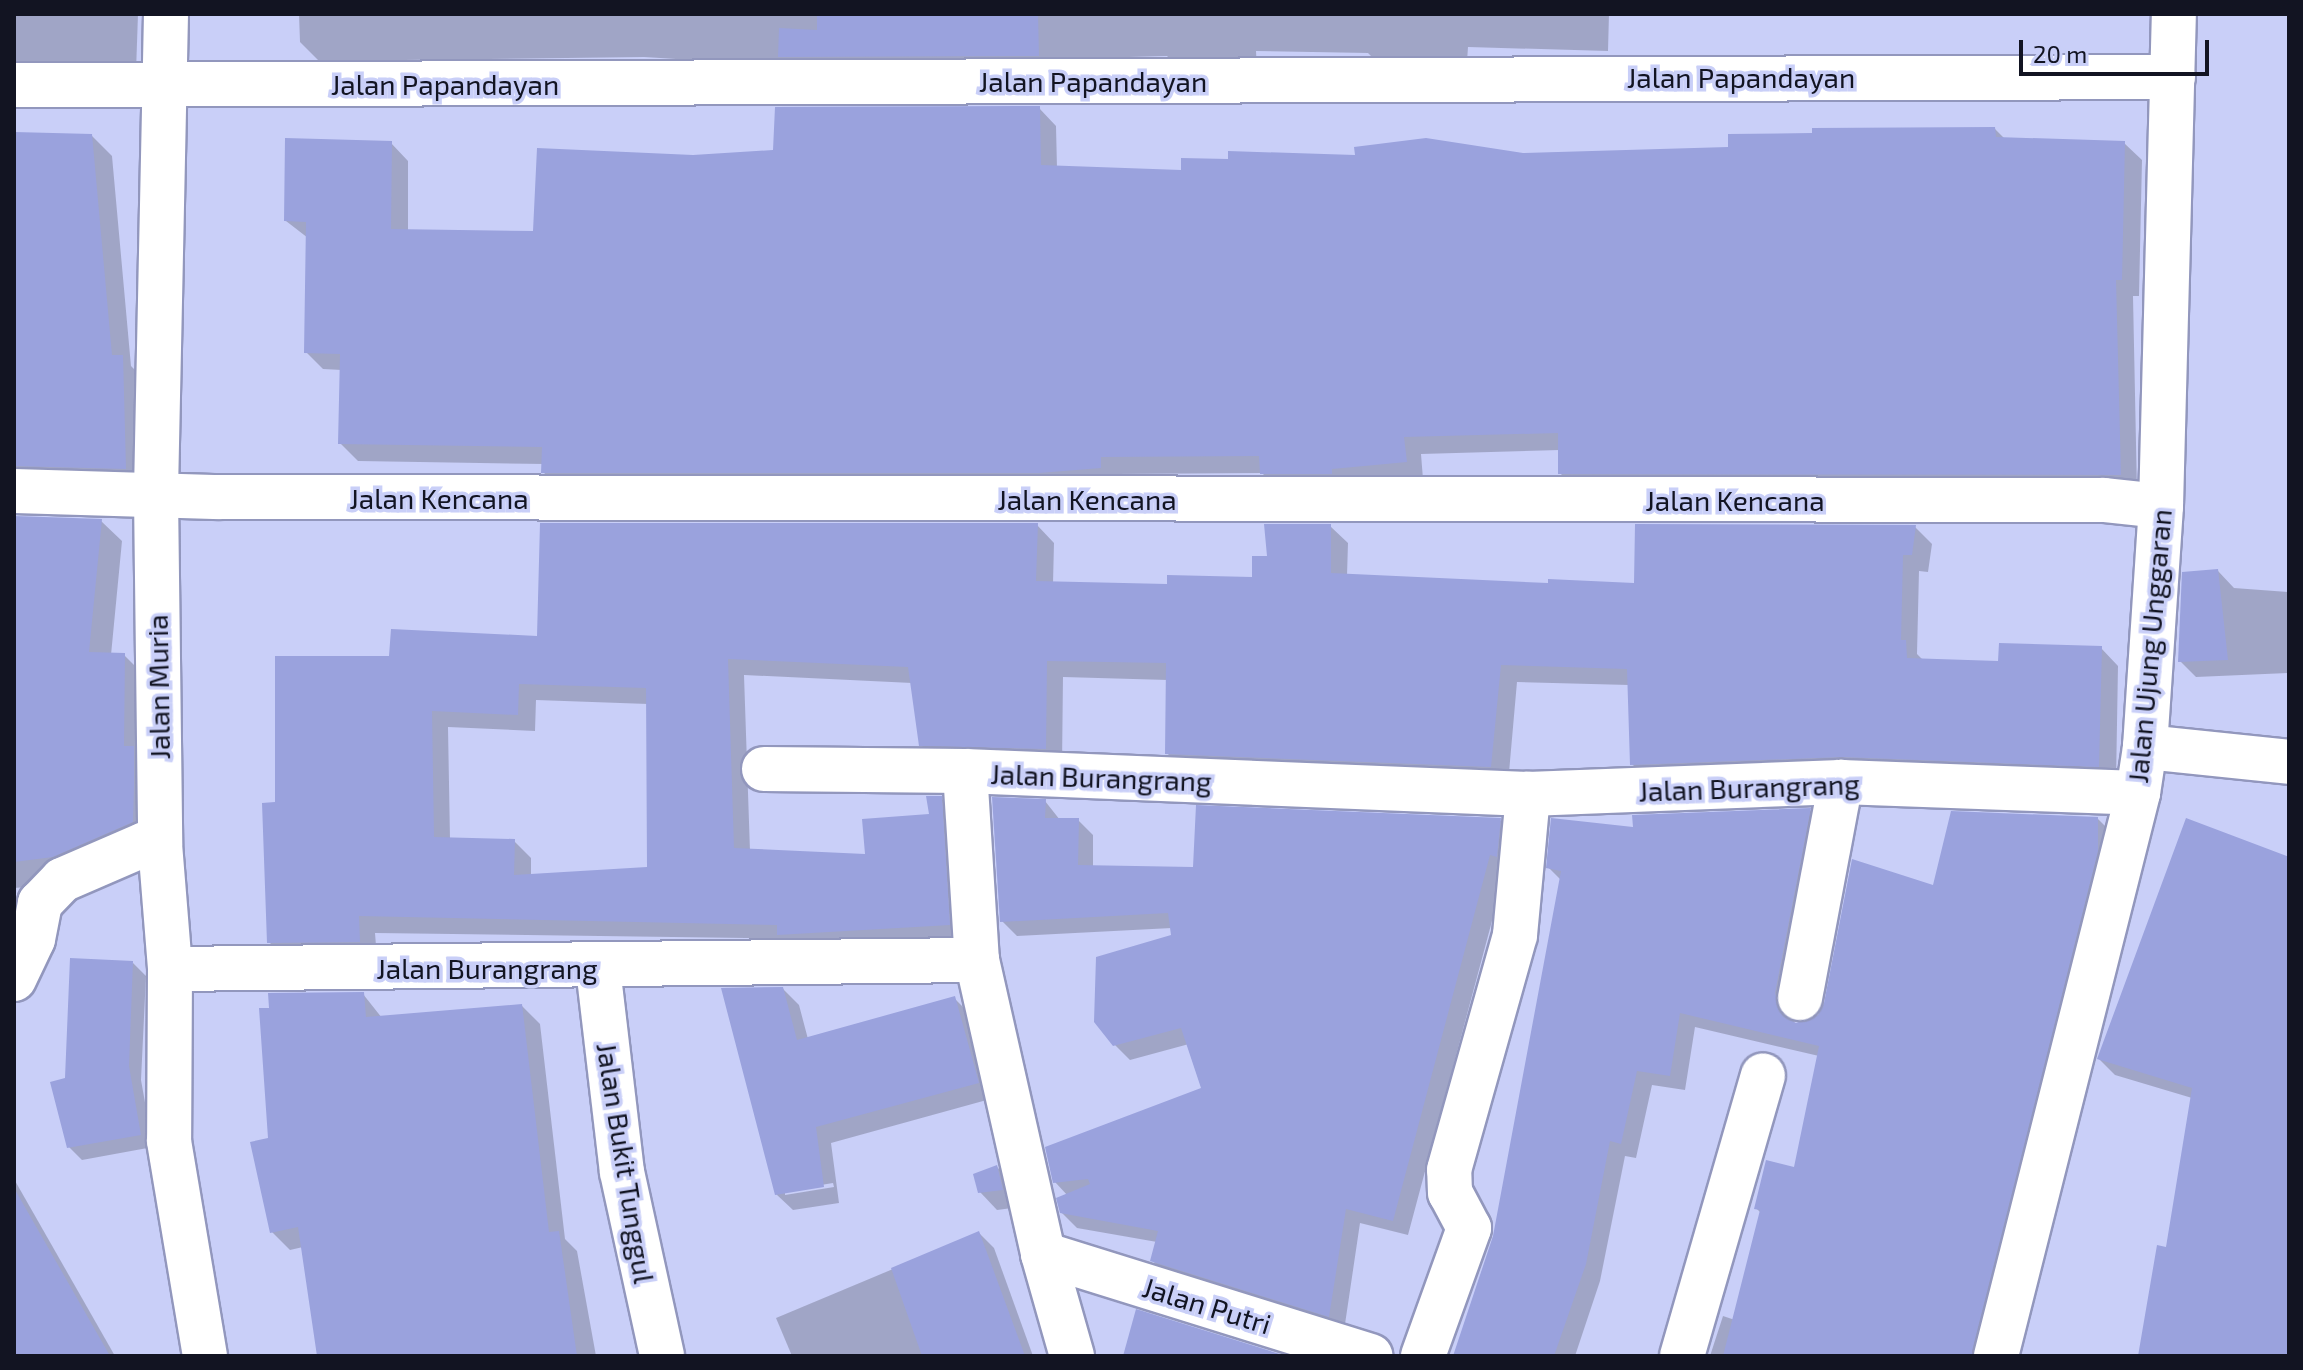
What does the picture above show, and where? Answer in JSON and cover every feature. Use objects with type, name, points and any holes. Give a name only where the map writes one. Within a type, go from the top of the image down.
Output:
[{"type":"street","name":"Jalan Muria","points":[[166,14],[167,83],[156,495],[160,844],[170,969],[169,1141],[205,1356]]},
{"type":"street","name":"Jalan Ujung Unggaran","points":[[1996,1356],[2138,793],[2145,747],[2161,506],[2174,14]]},
{"type":"street","name":"Jalan Papandayan","points":[[14,85],[2173,77]]},
{"type":"street","name":"Jalan Kencana","points":[[14,491],[156,495],[2104,500],[2161,506]]},
{"type":"street","points":[[2145,747],[2289,762]]},
{"type":"street","points":[[764,769],[965,771]]},
{"type":"street","name":"Jalan Burangrang","points":[[170,969],[598,968],[977,960],[965,771],[1528,794],[1841,782],[2138,793]]},
{"type":"street","points":[[1800,998],[1841,782]]},
{"type":"street","points":[[1423,1356],[1469,1228],[1450,1193],[1449,1170],[1515,935],[1528,794]]},
{"type":"street","points":[[14,979],[33,939],[40,903],[62,880],[145,844],[160,844]]},
{"type":"street","points":[[977,960],[1043,1254],[1072,1356]]},
{"type":"street","name":"Jalan Bukit Tunggul","points":[[598,968],[622,1172],[662,1356]]},
{"type":"street","points":[[1682,1356],[1763,1075]]},
{"type":"street","name":"Jalan Putri","points":[[1043,1254],[1370,1356]]},
{"type":"building","points":[[817,14],[1038,14],[1039,56],[778,57],[779,28],[817,30]]},
{"type":"building","points":[[1040,106],[1041,165],[1181,170],[1181,158],[1228,159],[1228,151],[1355,155],[1354,147],[1426,138],[1523,153],[1728,147],[1728,134],[1812,133],[1812,128],[1995,127],[1996,137],[2125,141],[2122,280],[2116,280],[2121,475],[1558,474],[1558,433],[1404,437],[1407,462],[1332,469],[1332,474],[1260,474],[1259,456],[1101,457],[1101,468],[1039,473],[541,473],[542,447],[338,444],[340,354],[304,353],[306,222],[284,221],[285,138],[392,141],[391,229],[533,231],[537,148],[693,155],[773,150],[775,107]]},
{"type":"building","points":[[14,132],[92,134],[112,355],[123,355],[126,469],[14,466]]},
{"type":"building","points":[[14,516],[102,519],[89,652],[125,653],[124,746],[134,746],[134,785],[133,822],[53,857],[14,862]]},
{"type":"building","points":[[540,523],[1038,523],[1036,581],[1167,584],[1167,575],[1252,577],[1252,556],[1267,556],[1264,524],[1331,524],[1331,573],[1548,583],[1548,579],[1634,583],[1635,524],[1916,525],[1912,555],[1903,555],[1901,640],[1906,640],[1907,658],[1998,661],[1999,643],[2102,646],[2099,767],[1842,757],[1630,765],[1627,669],[1501,665],[1491,767],[1165,754],[1166,663],[1047,661],[1046,749],[919,746],[908,667],[728,659],[734,848],[865,854],[862,819],[929,814],[926,796],[942,796],[950,925],[777,935],[777,925],[359,916],[360,942],[267,943],[262,803],[275,802],[275,656],[389,656],[391,629],[537,636]],"holes":[[[519,684],[646,688],[647,867],[514,875],[515,839],[434,837],[432,711],[518,715]]]},
{"type":"building","points":[[2218,569],[2228,660],[2178,662],[2182,572]]},
{"type":"building","points":[[992,797],[1046,799],[1045,818],[1079,818],[1078,865],[1193,867],[1196,805],[1501,818],[1497,857],[1490,855],[1393,1221],[1346,1209],[1329,1317],[1150,1261],[1158,1231],[1060,1213],[1056,1198],[1090,1184],[1088,1179],[1053,1183],[1045,1147],[1201,1088],[1181,1028],[1113,1046],[1094,1022],[1096,957],[1171,935],[1168,913],[1000,922]]},
{"type":"building","points":[[1811,808],[1775,993],[1783,1016],[1796,1023],[1818,1015],[1824,1003],[1852,859],[1933,885],[1951,811],[2098,817],[2098,851],[1972,1356],[1723,1356],[1760,1210],[1754,1209],[1766,1160],[1794,1167],[1819,1046],[1680,1013],[1670,1076],[1637,1071],[1621,1144],[1610,1141],[1586,1264],[1554,1356],[1453,1356],[1493,1236],[1561,871],[1546,868],[1551,818],[1633,827],[1632,815]]},
{"type":"building","points":[[2186,818],[2289,857],[2289,1356],[2138,1356],[2157,1245],[2166,1247],[2192,1088],[2097,1059]]},
{"type":"building","points":[[70,958],[133,961],[129,1066],[141,1135],[67,1148],[50,1082],[65,1078]]},
{"type":"building","points":[[783,987],[797,1040],[955,996],[979,1083],[816,1127],[824,1187],[775,1195],[721,988]]},
{"type":"building","points":[[364,992],[366,1017],[522,1004],[549,1232],[559,1231],[577,1356],[317,1356],[298,1227],[270,1233],[250,1142],[268,1138],[259,1008],[269,1008],[268,993]]},
{"type":"building","points":[[997,1165],[1003,1190],[978,1193],[973,1174]]},
{"type":"building","points":[[14,1188],[110,1356],[14,1356]]},
{"type":"building","points":[[979,1231],[1025,1356],[922,1356],[891,1268]]},
{"type":"building","points":[[1136,1309],[1286,1356],[1123,1356]]}]
